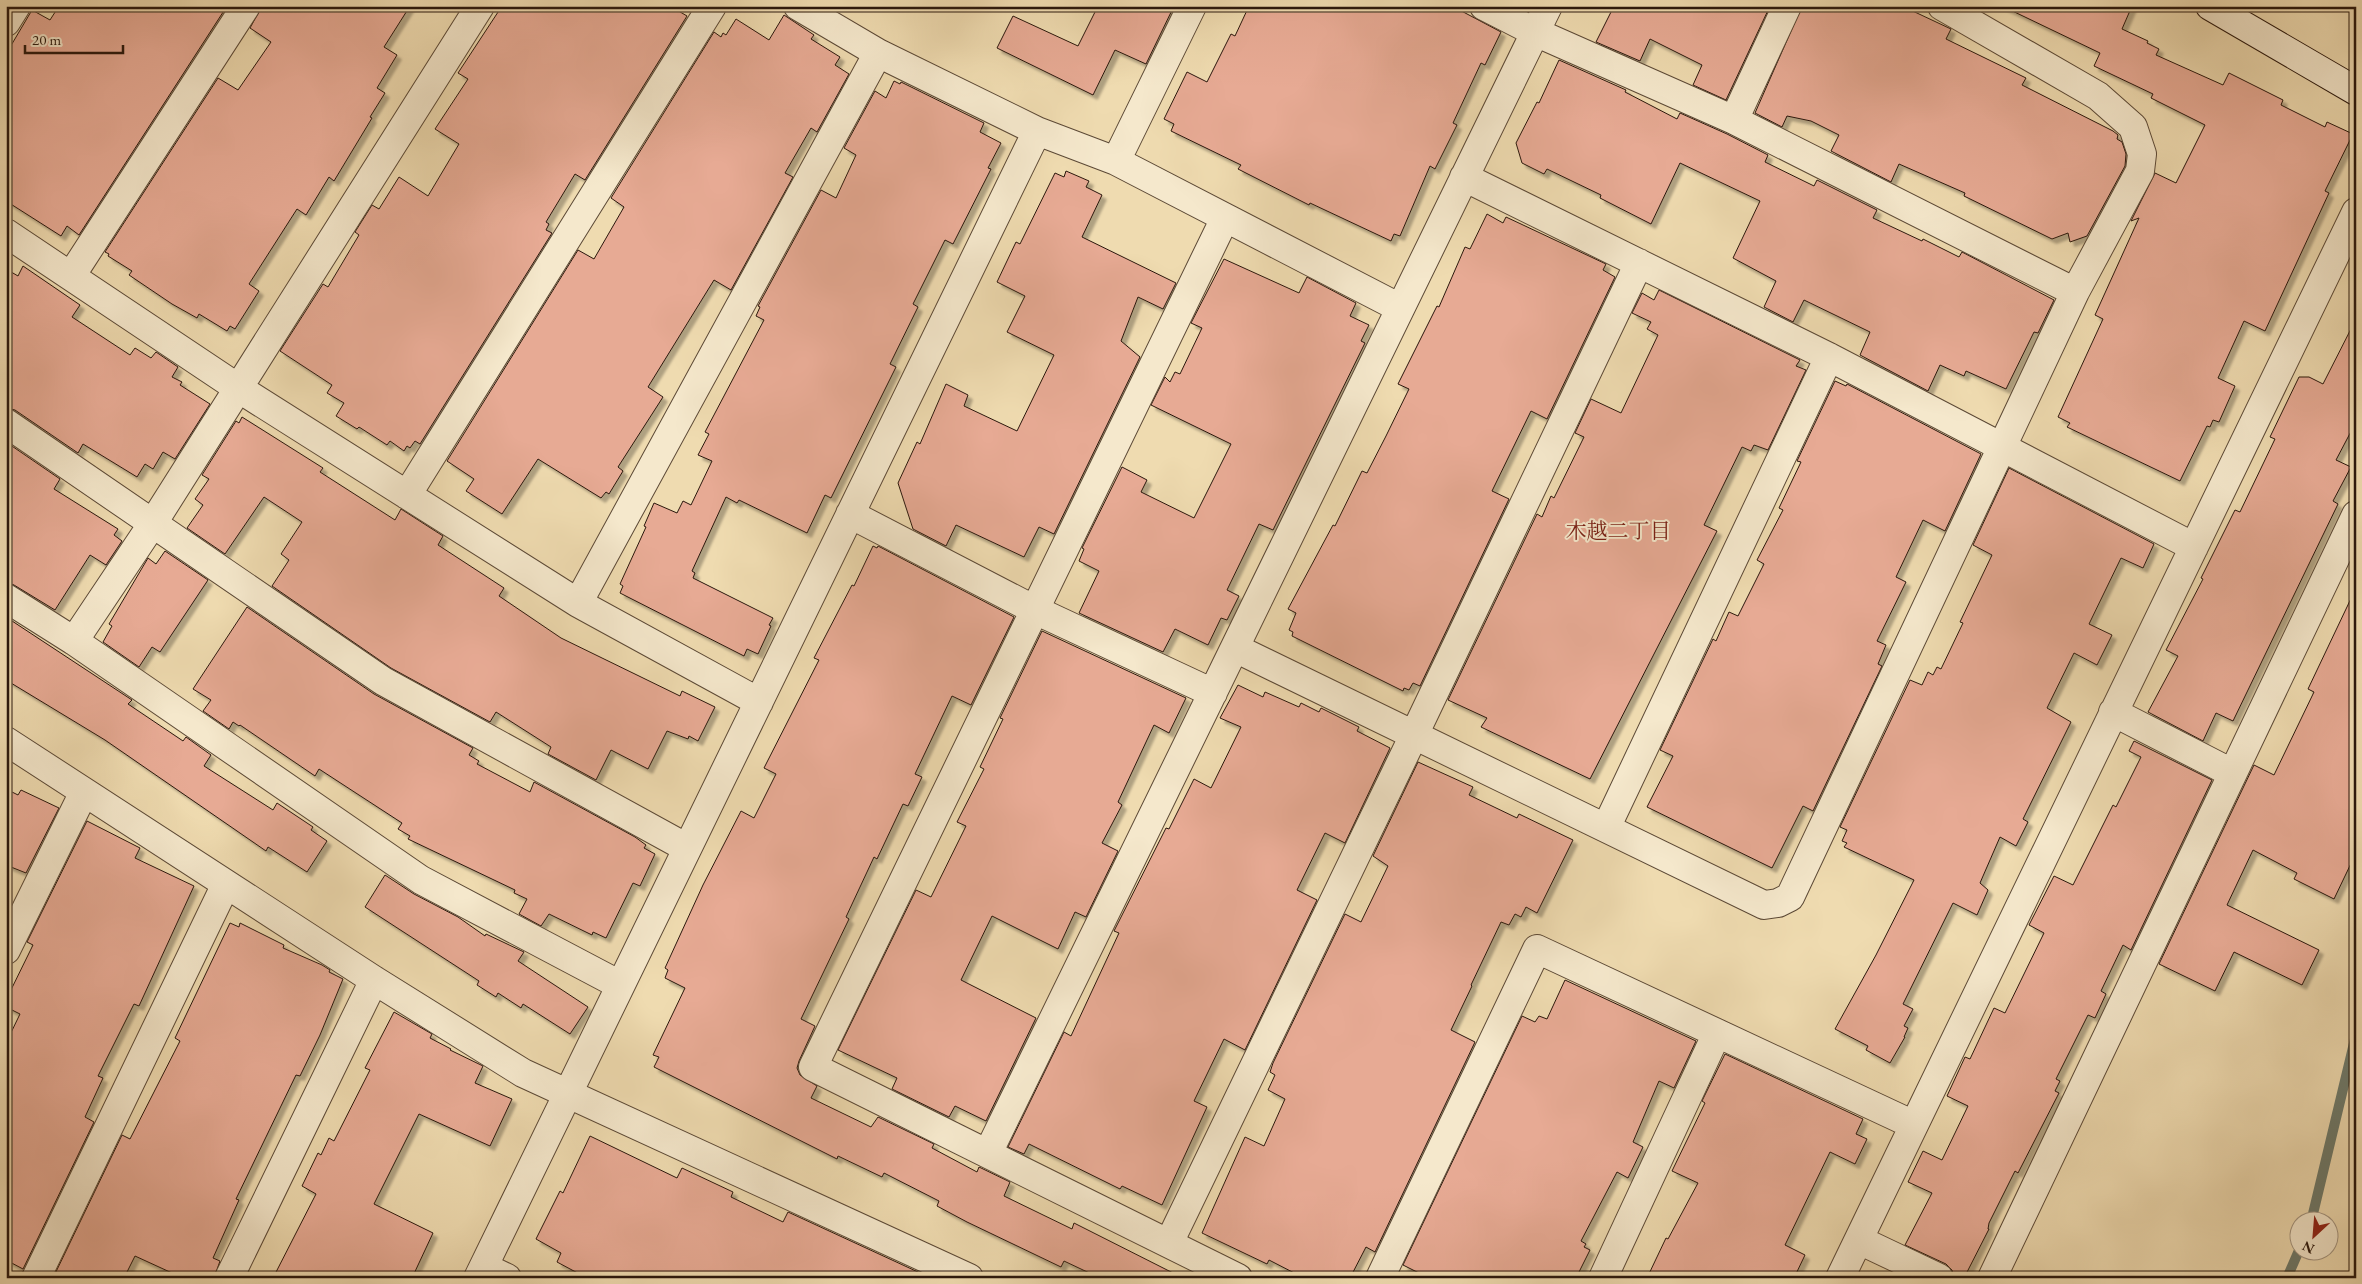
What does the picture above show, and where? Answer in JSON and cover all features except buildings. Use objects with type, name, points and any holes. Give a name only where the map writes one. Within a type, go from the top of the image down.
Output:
[{"type":"street","points":[[6,22],[16,6]]},
{"type":"street","points":[[71,276],[246,6]]},
{"type":"street","points":[[74,641],[153,523],[480,6]]},
{"type":"street","points":[[407,495],[712,6]]},
{"type":"street","points":[[798,6],[878,53],[1037,132],[1116,161],[1400,308]]},
{"type":"street","points":[[1116,161],[1192,6]]},
{"type":"street","points":[[1484,6],[1535,32],[1734,120],[2075,292]]},
{"type":"street","points":[[988,1153],[1548,6]]},
{"type":"street","points":[[1734,120],[1787,6]]},
{"type":"street","points":[[1234,648],[1764,905],[1778,903],[1790,897],[2075,292],[2140,171],[2142,154],[2133,127],[2098,96],[1942,6]]},
{"type":"street","points":[[2210,6],[2356,91]]},
{"type":"street","points":[[578,603],[878,53]]},
{"type":"street","points":[[490,1274],[568,1092],[1037,132]]},
{"type":"street","points":[[1464,176],[1829,357],[2194,547]]},
{"type":"street","points":[[1840,1278],[2356,212]]},
{"type":"street","points":[[1225,218],[813,1067],[1238,1278]]},
{"type":"street","points":[[6,233],[238,388],[578,603],[759,702]]},
{"type":"street","points":[[1169,1243],[1639,263]]},
{"type":"street","points":[[1606,828],[1829,357]]},
{"type":"street","points":[[6,423],[383,681],[687,848]]},
{"type":"street","points":[[850,514],[1035,610],[1212,693]]},
{"type":"street","points":[[1992,1278],[2356,515]]},
{"type":"street","points":[[6,598],[74,641],[420,880],[620,985]]},
{"type":"street","points":[[2114,712],[2232,772]]},
{"type":"street","points":[[6,741],[374,980],[522,1073],[568,1092],[969,1278]]},
{"type":"street","points":[[6,950],[84,792]]},
{"type":"street","points":[[36,1278],[226,884]]},
{"type":"street","points":[[1380,1278],[1537,950],[1914,1124]]},
{"type":"street","points":[[229,1278],[374,980]]},
{"type":"street","points":[[1602,1278],[1717,1033]]},
{"type":"street","points":[[1859,1240],[1939,1278]]},
{"type":"waterway","points":[[2313,1212],[2356,1035]]},
{"type":"waterway","points":[[2287,1278],[2294,1262]]},
{"type":"district","name":"木越二丁目","points":[[1618,531]]}]
